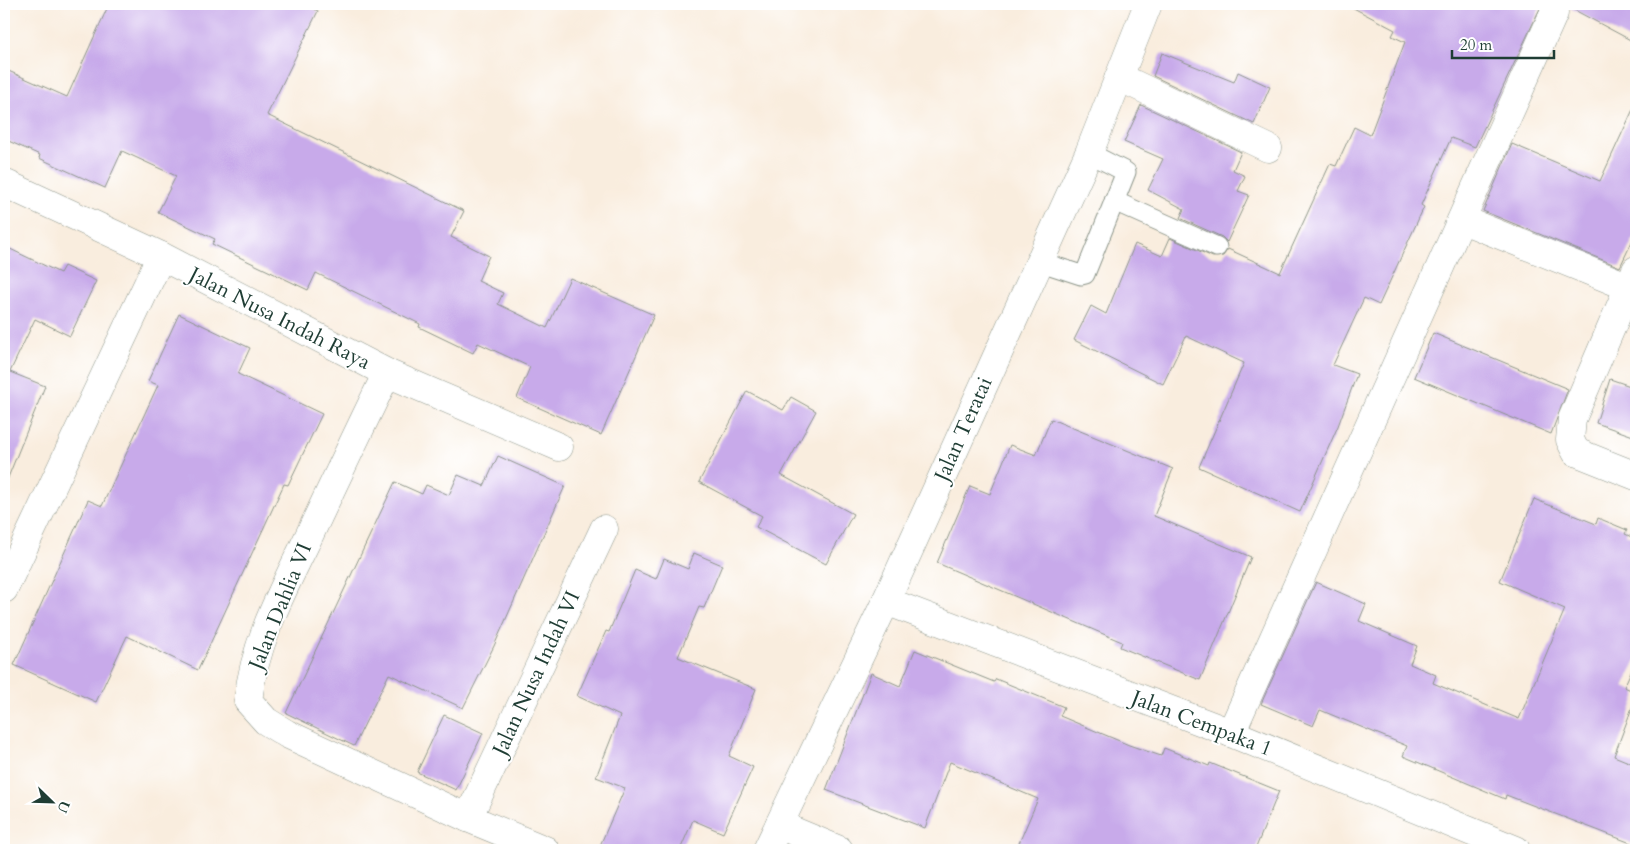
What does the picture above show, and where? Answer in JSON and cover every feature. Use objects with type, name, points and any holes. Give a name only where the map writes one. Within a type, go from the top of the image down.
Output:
[{"type":"street","name":"Jalan Teratai","points":[[767,850],[886,601],[1038,261],[1088,154],[1148,4]]},
{"type":"street","points":[[1230,734],[1463,220],[1554,13]]},
{"type":"street","points":[[1119,77],[1268,148]]},
{"type":"street","name":"Jalan Nusa Indah Raya","points":[[4,183],[161,256],[387,373],[559,447]]},
{"type":"street","points":[[1463,220],[1633,279],[1572,419],[1570,440],[1576,452],[1636,476]]},
{"type":"street","points":[[4,589],[161,256]]},
{"type":"street","name":"Jalan Dahlia VI","points":[[387,373],[261,641],[250,681],[248,701],[266,721],[287,734],[468,818],[545,850]]},
{"type":"street","name":"Jalan Nusa Indah VI","points":[[468,818],[604,529]]},
{"type":"street","name":"Jalan Cempaka 1","points":[[886,601],[1230,734],[1516,850]]},
{"type":"street","points":[[779,825],[839,850]]},
{"type":"lane","points":[[1038,261],[1081,275],[1085,274],[1126,172],[1088,154]]},
{"type":"lane","points":[[1114,202],[1216,248]]},
{"type":"building","points":[[109,4],[304,4],[318,11],[267,115],[464,211],[451,237],[489,256],[478,281],[503,293],[498,304],[547,328],[570,278],[654,315],[601,435],[517,398],[530,367],[478,343],[473,353],[419,327],[420,324],[316,273],[308,290],[212,244],[215,239],[158,212],[176,176],[122,151],[105,188],[39,158],[40,155],[4,139],[4,69],[67,97]]},
{"type":"building","points":[[1346,4],[1542,4],[1475,147],[1451,138],[1421,205],[1424,207],[1379,305],[1364,298],[1333,365],[1357,374],[1338,426],[1300,512],[1199,467],[1244,363],[1186,336],[1163,384],[1074,340],[1091,306],[1106,314],[1135,244],[1162,256],[1170,238],[1213,257],[1223,256],[1228,249],[1280,273],[1330,164],[1336,166],[1354,127],[1370,135],[1405,42],[1392,36],[1395,30]]},
{"type":"building","points":[[1567,4],[1636,4],[1636,43],[1567,6]]},
{"type":"building","points":[[1162,53],[1234,82],[1238,72],[1270,87],[1254,124],[1153,76]]},
{"type":"building","points":[[1636,103],[1636,233],[1620,267],[1483,211],[1512,144],[1600,181]]},
{"type":"building","points":[[1141,105],[1241,152],[1233,170],[1245,176],[1238,191],[1249,195],[1227,242],[1222,237],[1180,218],[1184,209],[1148,190],[1163,159],[1124,142]]},
{"type":"building","points":[[4,246],[60,273],[64,266],[96,281],[70,336],[35,319],[10,372],[45,386],[5,485]]},
{"type":"building","points":[[179,314],[250,348],[238,374],[322,414],[288,485],[284,484],[198,670],[127,636],[96,702],[14,665],[88,500],[102,506],[158,385],[148,381]]},
{"type":"building","points":[[1433,333],[1568,389],[1551,434],[1414,377]]},
{"type":"building","points":[[1610,379],[1636,388],[1636,437],[1596,423]]},
{"type":"building","points":[[747,391],[783,410],[791,397],[816,411],[781,475],[853,514],[826,564],[756,527],[762,516],[699,482]]},
{"type":"building","points":[[1051,419],[1173,469],[1154,516],[1251,557],[1200,680],[1120,647],[1122,642],[937,563],[970,486],[990,494],[1010,445],[1036,455]]},
{"type":"building","points":[[498,456],[565,486],[494,646],[463,708],[389,674],[354,746],[286,713],[395,482],[422,494],[426,485],[449,495],[458,475],[484,486]]},
{"type":"building","points":[[1534,499],[1596,524],[1598,518],[1627,530],[1625,534],[1636,539],[1636,660],[1624,687],[1636,692],[1636,697],[1614,756],[1636,765],[1636,845],[1506,795],[1505,799],[1403,756],[1407,746],[1320,710],[1313,726],[1261,704],[1316,582],[1366,604],[1359,621],[1417,646],[1410,664],[1436,675],[1433,683],[1519,719],[1565,609],[1500,581]]},
{"type":"building","points":[[694,553],[722,565],[704,608],[699,607],[678,657],[756,689],[729,756],[753,767],[723,833],[693,820],[680,850],[598,850],[625,788],[596,777],[620,716],[577,696],[606,631],[609,632],[635,570],[656,579],[664,559],[688,569]]},
{"type":"building","points":[[915,650],[994,682],[996,679],[1064,707],[1060,716],[1129,745],[1161,756],[1164,748],[1209,766],[1210,763],[1279,791],[1255,850],[1016,850],[1038,799],[950,762],[925,828],[826,790],[871,673],[900,686]]},
{"type":"building","points":[[444,715],[483,733],[456,790],[417,772]]}]
